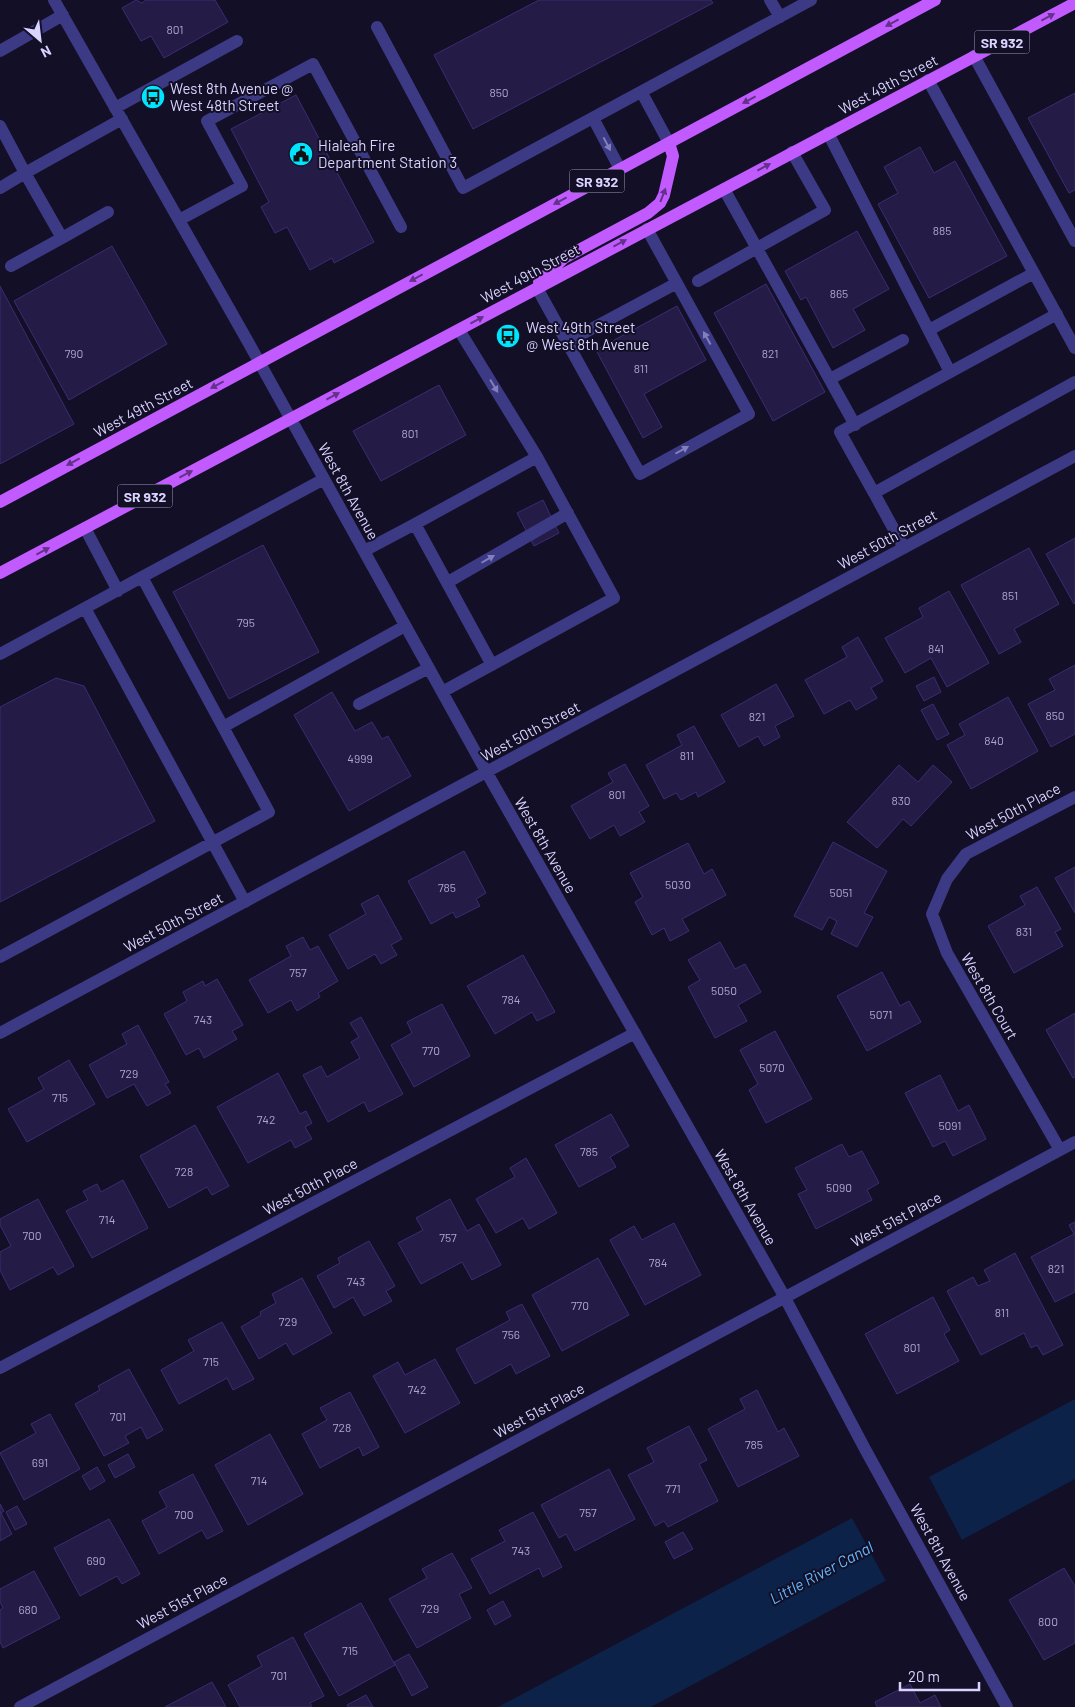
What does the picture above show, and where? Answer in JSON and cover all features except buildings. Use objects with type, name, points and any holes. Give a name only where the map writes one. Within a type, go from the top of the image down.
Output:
[{"type":"main road","name":"West 49th Street","points":[[0,502],[935,0]]},
{"type":"main road","name":"West 49th Street","points":[[0,574],[290,418],[1075,3]]},
{"type":"main road","points":[[532,291],[564,258],[648,213],[660,203],[669,177],[673,156],[669,143]]},
{"type":"street","name":"West 8th Avenue","points":[[54,0],[260,362],[487,773],[784,1296],[1007,1707]]},
{"type":"street","points":[[770,0],[780,18]]},
{"type":"street","points":[[377,27],[463,188],[811,0]]},
{"type":"street","points":[[0,51],[63,15]]},
{"type":"street","points":[[0,188],[237,41]]},
{"type":"street","points":[[974,56],[1075,241]]},
{"type":"street","points":[[179,220],[242,186],[207,121],[313,64],[401,227]]},
{"type":"street","points":[[928,80],[1075,348]]},
{"type":"street","points":[[642,93],[669,143]]},
{"type":"street","points":[[593,118],[620,169]]},
{"type":"street","points":[[0,126],[62,238]]},
{"type":"street","points":[[828,133],[950,372]]},
{"type":"street","points":[[698,281],[825,210],[792,152]]},
{"type":"street","points":[[724,189],[855,424]]},
{"type":"street","points":[[11,266],[108,212]]},
{"type":"street","points":[[532,291],[567,342],[640,474],[748,414],[647,230]]},
{"type":"street","points":[[929,330],[1034,273]]},
{"type":"street","points":[[567,342],[676,283]]},
{"type":"street","points":[[904,548],[840,432],[1056,314]]},
{"type":"street","points":[[442,692],[614,598],[537,457],[459,330]]},
{"type":"street","points":[[830,379],[903,340]]},
{"type":"street","points":[[874,493],[1075,382]]},
{"type":"street","name":"West 50th Street","points":[[0,1033],[1075,456]]},
{"type":"street","points":[[364,551],[537,457]]},
{"type":"street","points":[[0,654],[324,479]]},
{"type":"street","points":[[448,582],[568,513]]},
{"type":"street","points":[[415,524],[492,665]]},
{"type":"street","points":[[84,528],[118,591]]},
{"type":"street","points":[[0,958],[269,812],[142,577]]},
{"type":"street","points":[[85,608],[245,902]]},
{"type":"street","points":[[223,727],[405,626]]},
{"type":"street","points":[[359,704],[429,668]]},
{"type":"street","name":"West 50th Place","points":[[966,854],[1075,797]]},
{"type":"street","name":"West 8th Court","points":[[966,854],[947,878],[932,914],[947,953],[1060,1150]]},
{"type":"street","name":"West 50th Place","points":[[0,1368],[635,1033]]},
{"type":"street","name":"West 51st Place","points":[[20,1707],[784,1296],[1075,1142]]},
{"type":"water","name":"Little River Canal","points":[[1075,1399],[1075,1479],[651,1707],[498,1707]]},
{"type":"pier","points":[[928,1475],[963,1542],[887,1583],[851,1516]]},
{"type":"place","name":"West 8th Avenue @ West 48th Street","points":[[153,97]]},
{"type":"place","name":"Hialeah Fire Department Station 3","points":[[301,154]]},
{"type":"place","name":"West 49th Street @ West 8th Avenue","points":[[508,336]]}]
